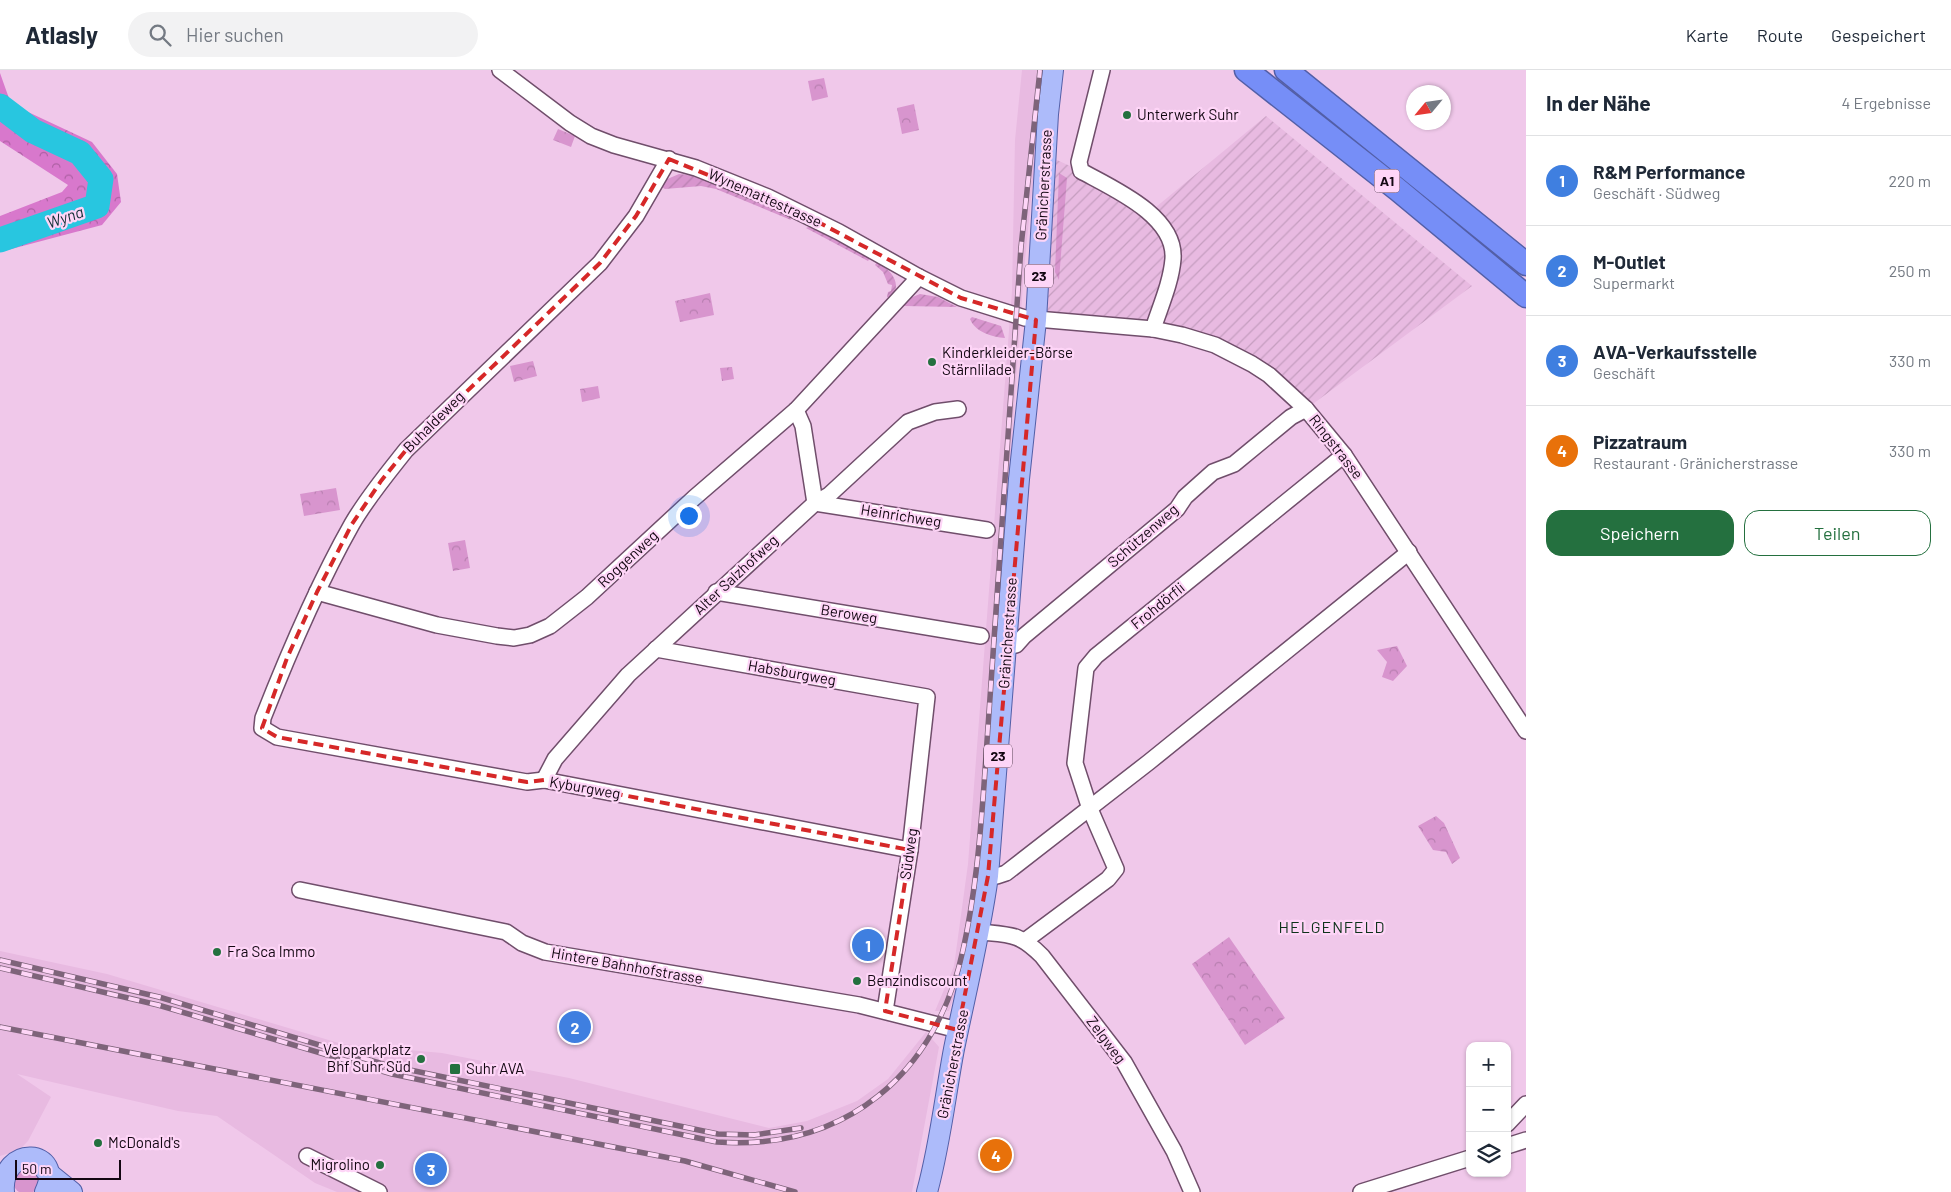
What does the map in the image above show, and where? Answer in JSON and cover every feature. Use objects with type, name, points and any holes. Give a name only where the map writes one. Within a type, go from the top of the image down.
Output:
[{"type":"highway","name":"A1","points":[[1246,70],[1397,189],[1526,296]]},
{"type":"highway","name":"A1","points":[[1286,70],[1526,264]]},
{"type":"main road","name":"Gränicherstrasse","points":[[927,1192],[936,1157],[958,1030],[980,932],[988,876],[1019,479],[1036,320],[1053,70]]},
{"type":"main road","points":[[2,1192],[3,1164],[17,1158],[29,1157],[40,1162],[46,1171],[72,1192]]},
{"type":"main road","points":[[44,1192],[48,1184],[46,1171]]},
{"type":"street","name":"Wynemattestrasse","points":[[500,70],[570,124],[591,136],[614,145],[669,159],[768,197],[839,232],[919,277],[961,298],[1017,316],[1036,320]]},
{"type":"street","points":[[1102,70],[1079,162],[1082,171],[1150,212],[1162,224],[1170,237],[1172,247],[1171,272],[1153,329]]},
{"type":"street","name":"Buhaldeweg","points":[[262,728],[263,718],[287,658],[317,592],[352,524],[381,481],[406,450],[600,263],[636,216],[669,159]]},
{"type":"street","name":"Roggenweg","points":[[317,592],[396,614],[476,633],[514,638],[530,635],[550,626],[566,616],[694,498],[796,410],[919,277]]},
{"type":"street","name":"Ringstrasse","points":[[1036,320],[1153,329],[1182,335],[1234,353],[1269,375],[1306,409],[1344,455],[1526,731]]},
{"type":"street","name":"Alter Salzhofweg","points":[[544,780],[555,759],[628,676],[716,592],[815,503],[829,495],[908,422],[934,412],[958,409]]},
{"type":"street","name":"Schützenweg","points":[[1006,647],[1016,645],[1024,636],[1178,509],[1185,497],[1213,472],[1234,464],[1291,417],[1306,409]]},
{"type":"street","points":[[796,410],[804,426],[815,503]]},
{"type":"street","name":"Frohdörfli","points":[[1026,940],[1108,879],[1116,868],[1090,809],[1075,763],[1086,668],[1103,650],[1344,455]]},
{"type":"street","name":"Heinrichweg","points":[[815,503],[987,530]]},
{"type":"street","points":[[988,876],[998,876],[1006,873],[1090,809],[1408,552]]},
{"type":"street","name":"Beroweg","points":[[716,592],[981,636]]},
{"type":"street","name":"Habsburgweg","points":[[656,649],[928,697]]},
{"type":"street","name":"Südweg","points":[[885,1010],[910,850],[928,697]]},
{"type":"street","name":"Kyburgweg","points":[[262,728],[277,737],[527,782],[544,780],[910,850]]},
{"type":"street","name":"Hintere Bahnhofstrasse","points":[[300,890],[506,932],[522,943],[545,952],[885,1010],[958,1030]]},
{"type":"street","points":[[980,932],[1004,934],[1026,940]]},
{"type":"street","name":"Zelgweg","points":[[1026,940],[1124,1062],[1174,1151],[1192,1192]]},
{"type":"street","points":[[1511,1120],[1526,1104]]},
{"type":"street","points":[[1511,1145],[1526,1140]]},
{"type":"street","points":[[307,1156],[380,1192]]},
{"type":"street","points":[[1361,1192],[1466,1159]]},
{"type":"highlighted area","points":[[669,159],[803,214],[961,298],[1036,320],[988,876],[958,1030],[885,1011],[910,850],[544,780],[527,782],[277,737],[262,728],[287,658],[317,592],[352,524],[381,481],[406,450],[600,263],[636,216]]},
{"type":"shaded area","points":[[1022,70],[1044,70],[1024,270],[981,866],[966,960],[949,1011],[935,1011],[954,966],[968,864],[1012,291],[1015,140]]},
{"type":"shaded area","points":[[1266,116],[1472,286],[1306,409],[1215,345],[1036,320],[1046,155],[1081,171],[1150,212]]},
{"type":"shaded area","points":[[0,951],[107,974],[342,1044],[442,1053],[569,1078],[769,1128],[807,1121],[857,1101],[888,1079],[926,1032],[939,1047],[912,1192],[337,1192],[315,1183],[217,1116],[178,1111],[17,1074],[51,1097],[28,1141],[19,1150],[0,1156]]},
{"type":"green space","points":[[0,73],[11,104],[92,142],[117,174],[121,202],[102,225],[0,252],[0,216],[62,192],[68,185],[0,141]]},
{"type":"green space","points":[[824,78],[828,97],[812,101],[808,81]]},
{"type":"green space","points":[[914,104],[919,130],[902,134],[897,108]]},
{"type":"green space","points":[[558,129],[575,136],[571,147],[553,140]]},
{"type":"green space","points":[[1059,173],[1067,178],[1059,280],[1055,272]]},
{"type":"green space","points":[[679,174],[719,184],[790,216],[791,220],[716,189],[701,186],[665,189],[660,186],[665,180]]},
{"type":"green space","points":[[811,226],[870,258],[868,261],[806,228]]},
{"type":"green space","points":[[877,262],[891,273],[896,282],[895,294],[892,300],[887,297],[892,285],[888,284],[883,272],[875,265]]},
{"type":"green space","points":[[710,293],[714,315],[680,322],[675,301]]},
{"type":"green space","points":[[920,294],[938,297],[957,307],[903,306],[910,298]]},
{"type":"green space","points":[[972,317],[1001,326],[1005,338],[990,335],[980,330],[972,324],[970,319]]},
{"type":"green space","points":[[533,361],[537,376],[514,382],[510,366]]},
{"type":"green space","points":[[732,367],[734,379],[722,381],[720,368]]},
{"type":"green space","points":[[598,386],[600,398],[582,402],[580,389]]},
{"type":"green space","points":[[336,488],[340,510],[304,516],[300,494]]},
{"type":"green space","points":[[465,540],[470,568],[453,571],[448,543]]},
{"type":"green space","points":[[1397,646],[1407,666],[1393,681],[1382,677],[1387,662],[1377,650]]},
{"type":"green space","points":[[1436,816],[1444,823],[1460,858],[1452,864],[1446,852],[1433,850],[1418,826]]},
{"type":"green space","points":[[1229,937],[1285,1018],[1245,1045],[1192,964]]},
{"type":"green space","points":[[21,1169],[31,1169],[38,1176],[38,1186],[31,1193],[21,1193],[14,1186],[14,1176]]},
{"type":"waterway","name":"Wyna","points":[[0,106],[33,131],[80,153],[101,179],[97,206],[0,240]]},
{"type":"railway","points":[[0,968],[158,1005],[392,1074],[717,1142],[764,1141],[806,1133],[844,1118],[878,1096],[907,1068],[931,1034],[950,994],[963,950],[971,909],[982,806],[1021,247],[1040,70]]},
{"type":"railway","points":[[0,960],[159,997],[386,1065],[718,1134],[754,1135],[801,1128]]},
{"type":"railway","points":[[0,1027],[685,1161],[795,1192]]},
{"type":"place","name":"Unterwerk Suhr","points":[[1127,115]]},
{"type":"place","name":"Kinderkleider-Börse Stärnlilade","points":[[932,362]]},
{"type":"place","name":"R&M Performance","points":[[868,945]]},
{"type":"place","name":"Fra Sca Immo","points":[[217,952]]},
{"type":"place","name":"Benzindiscount","points":[[857,981]]},
{"type":"place","name":"M-Outlet","points":[[575,1027]]},
{"type":"place","name":"Veloparkplatz Bhf Suhr Süd","points":[[421,1059]]},
{"type":"place","name":"Suhr AVA","points":[[455,1069]]},
{"type":"place","name":"McDonald's","points":[[98,1143]]},
{"type":"place","name":"Pizzatraum","points":[[996,1155]]},
{"type":"place","name":"Migrolino","points":[[380,1165]]},
{"type":"place","name":"AVA-Verkaufsstelle","points":[[431,1169]]},
{"type":"district","name":"HELGENFELD","points":[[1332,927]]}]
